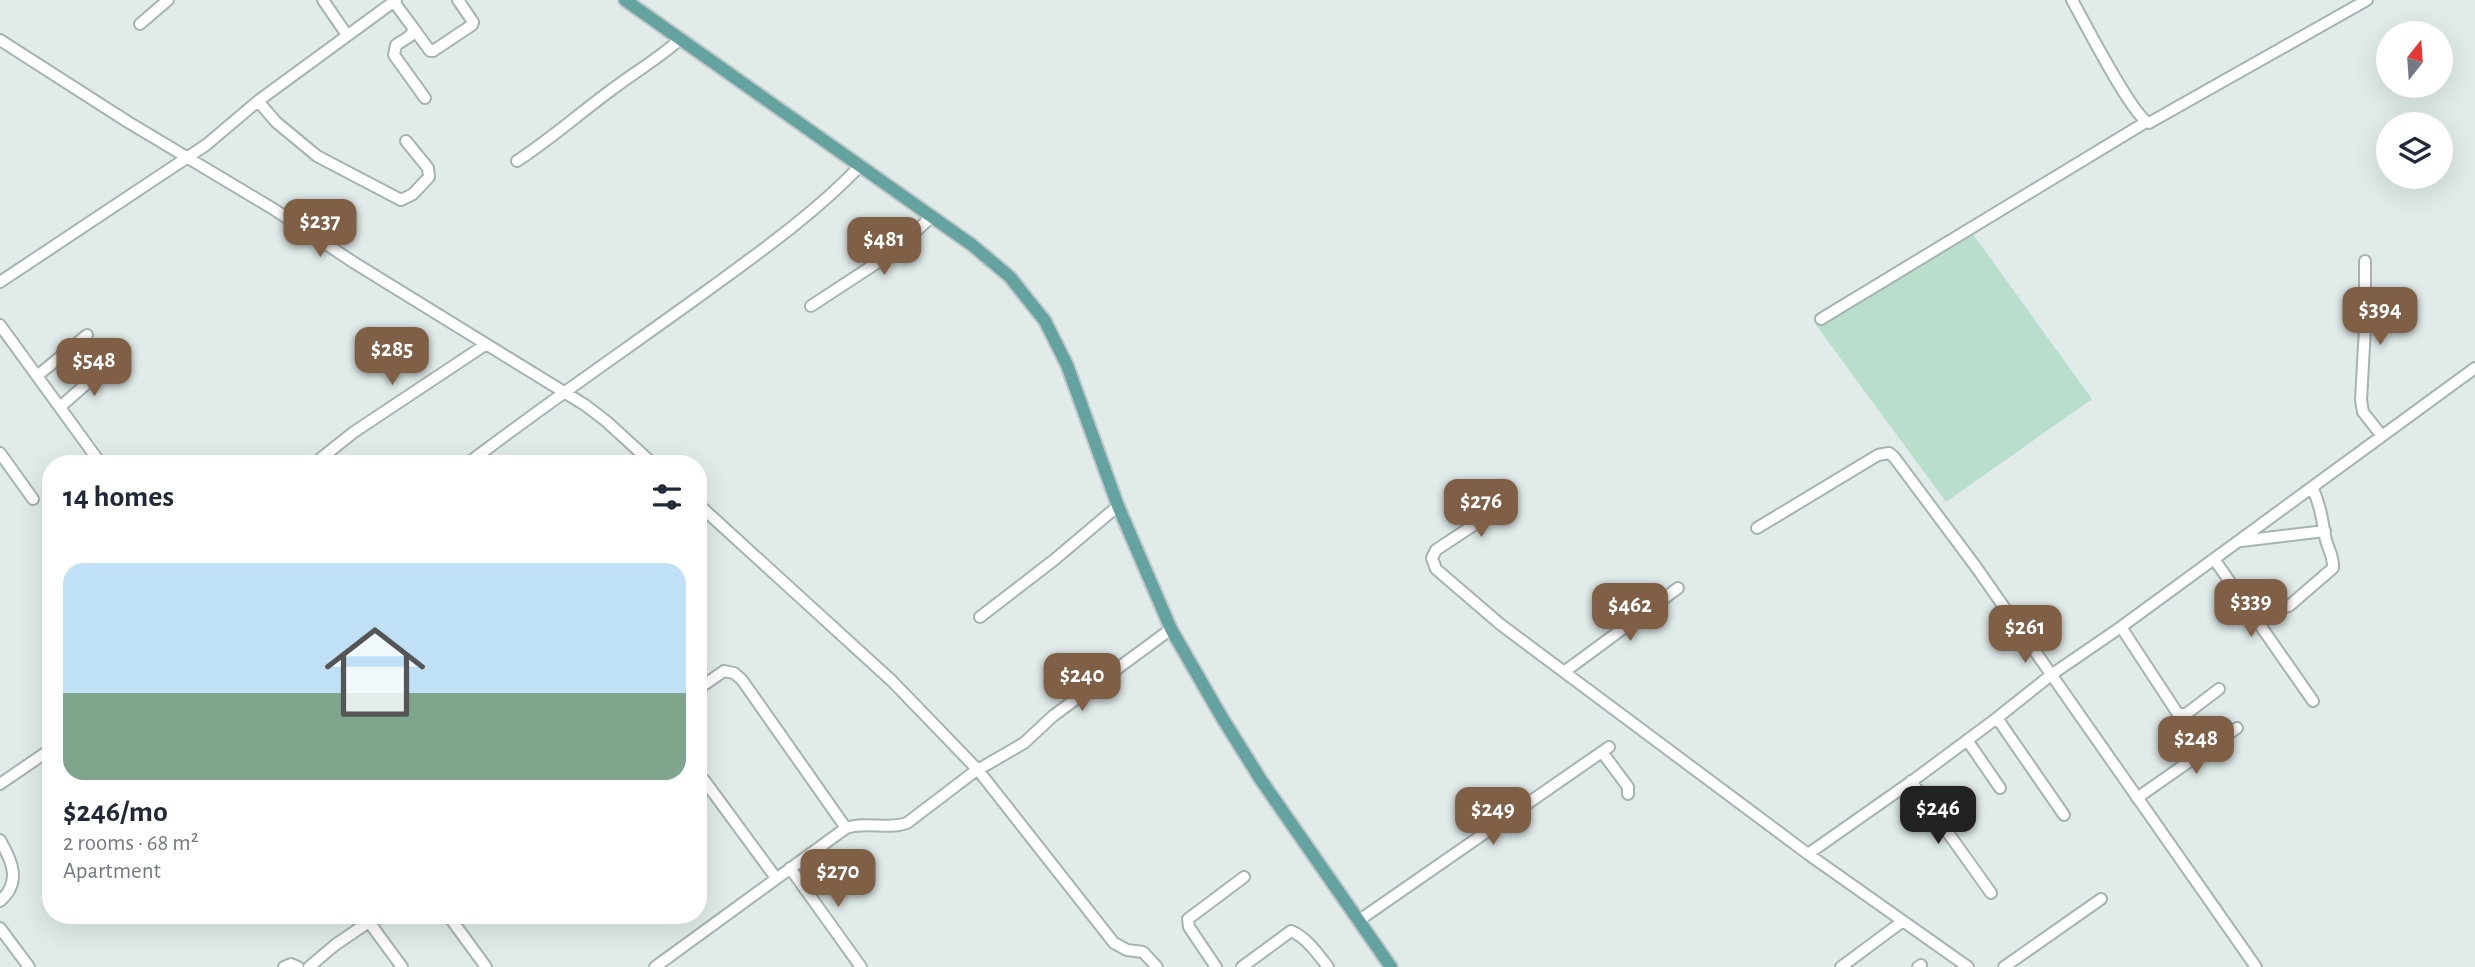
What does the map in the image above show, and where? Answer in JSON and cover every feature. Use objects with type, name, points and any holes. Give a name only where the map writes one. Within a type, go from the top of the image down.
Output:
[{"type":"main road","points":[[625,0],[972,246],[1019,287],[1045,321],[1077,387],[1118,506],[1171,629],[1254,769],[1391,967]]},
{"type":"street","points":[[140,24],[168,0]]},
{"type":"street","points":[[323,0],[347,34]]},
{"type":"street","points":[[0,282],[226,130],[347,34],[395,1],[430,51],[433,51],[473,22],[458,0]]},
{"type":"street","points":[[2071,0],[2120,84],[2146,122]]},
{"type":"street","points":[[1821,319],[2146,122],[2159,119],[2367,0]]},
{"type":"street","points":[[414,29],[410,36],[396,45],[394,55],[425,98]]},
{"type":"street","points":[[517,161],[614,88],[661,57],[680,39]]},
{"type":"street","points":[[0,40],[606,421],[643,455]]},
{"type":"street","points":[[258,102],[276,122],[317,156],[401,200],[413,194],[429,177],[428,168],[406,141]]},
{"type":"street","points":[[479,455],[763,250],[828,199],[860,166]]},
{"type":"street","points":[[811,306],[895,251],[931,217]]},
{"type":"street","points":[[2365,261],[2361,401],[2363,412],[2382,436]]},
{"type":"street","points":[[0,325],[94,455]]},
{"type":"street","points":[[37,376],[87,335]]},
{"type":"street","points":[[325,455],[354,432],[485,345]]},
{"type":"street","points":[[60,407],[93,378],[113,366]]},
{"type":"street","points":[[1808,854],[1912,781],[2051,675],[2121,627],[2475,368]]},
{"type":"street","points":[[0,453],[33,499]]},
{"type":"street","points":[[1757,528],[1878,455],[1889,453],[1901,463],[2256,967]]},
{"type":"street","points":[[2253,615],[2289,606],[2331,571],[2333,554],[2322,512],[2312,488]]},
{"type":"street","points":[[1507,503],[1440,546],[1432,554],[1432,563],[1440,573],[1500,624],[1564,672],[1808,854],[1968,967]]},
{"type":"street","points":[[980,617],[1118,506]]},
{"type":"street","points":[[707,512],[892,681],[978,770],[1114,943],[1128,950],[1143,952],[1157,967]]},
{"type":"street","points":[[2239,541],[2325,531]]},
{"type":"street","points":[[2214,559],[2313,701]]},
{"type":"street","points":[[1564,672],[1678,588]]},
{"type":"street","points":[[2121,627],[2178,714],[2186,714],[2219,689]]},
{"type":"street","points":[[655,967],[846,828],[858,825],[903,825],[978,770],[1024,743],[1053,716],[1171,629]]},
{"type":"street","points":[[707,683],[724,671],[734,673],[742,680],[846,828]]},
{"type":"street","points":[[1997,718],[2064,815]]},
{"type":"street","points":[[2137,798],[2237,728]]},
{"type":"street","points":[[1967,740],[2000,788]]},
{"type":"street","points":[[1358,921],[1606,749],[1629,789],[1628,794]]},
{"type":"street","points":[[0,769],[3,781],[42,755]]},
{"type":"street","points":[[1912,781],[1991,893]]},
{"type":"street","points":[[707,784],[776,878]]},
{"type":"street","points":[[0,840],[12,860],[13,885],[0,901]]},
{"type":"street","points":[[790,868],[861,967]]},
{"type":"street","points":[[1216,967],[1189,927],[1188,919],[1244,877]]},
{"type":"street","points":[[2004,967],[2101,899]]},
{"type":"street","points":[[1841,967],[1903,921]]},
{"type":"street","points":[[309,967],[366,924]]},
{"type":"street","points":[[370,924],[402,967]]},
{"type":"street","points":[[455,924],[486,967]]},
{"type":"street","points":[[0,928],[29,967]]},
{"type":"street","points":[[1242,967],[1289,931],[1299,935],[1328,967]]},
{"type":"street","points":[[284,967],[290,964],[298,967]]},
{"type":"green space","points":[[1970,230],[2092,399],[1946,502],[1816,325]]}]
